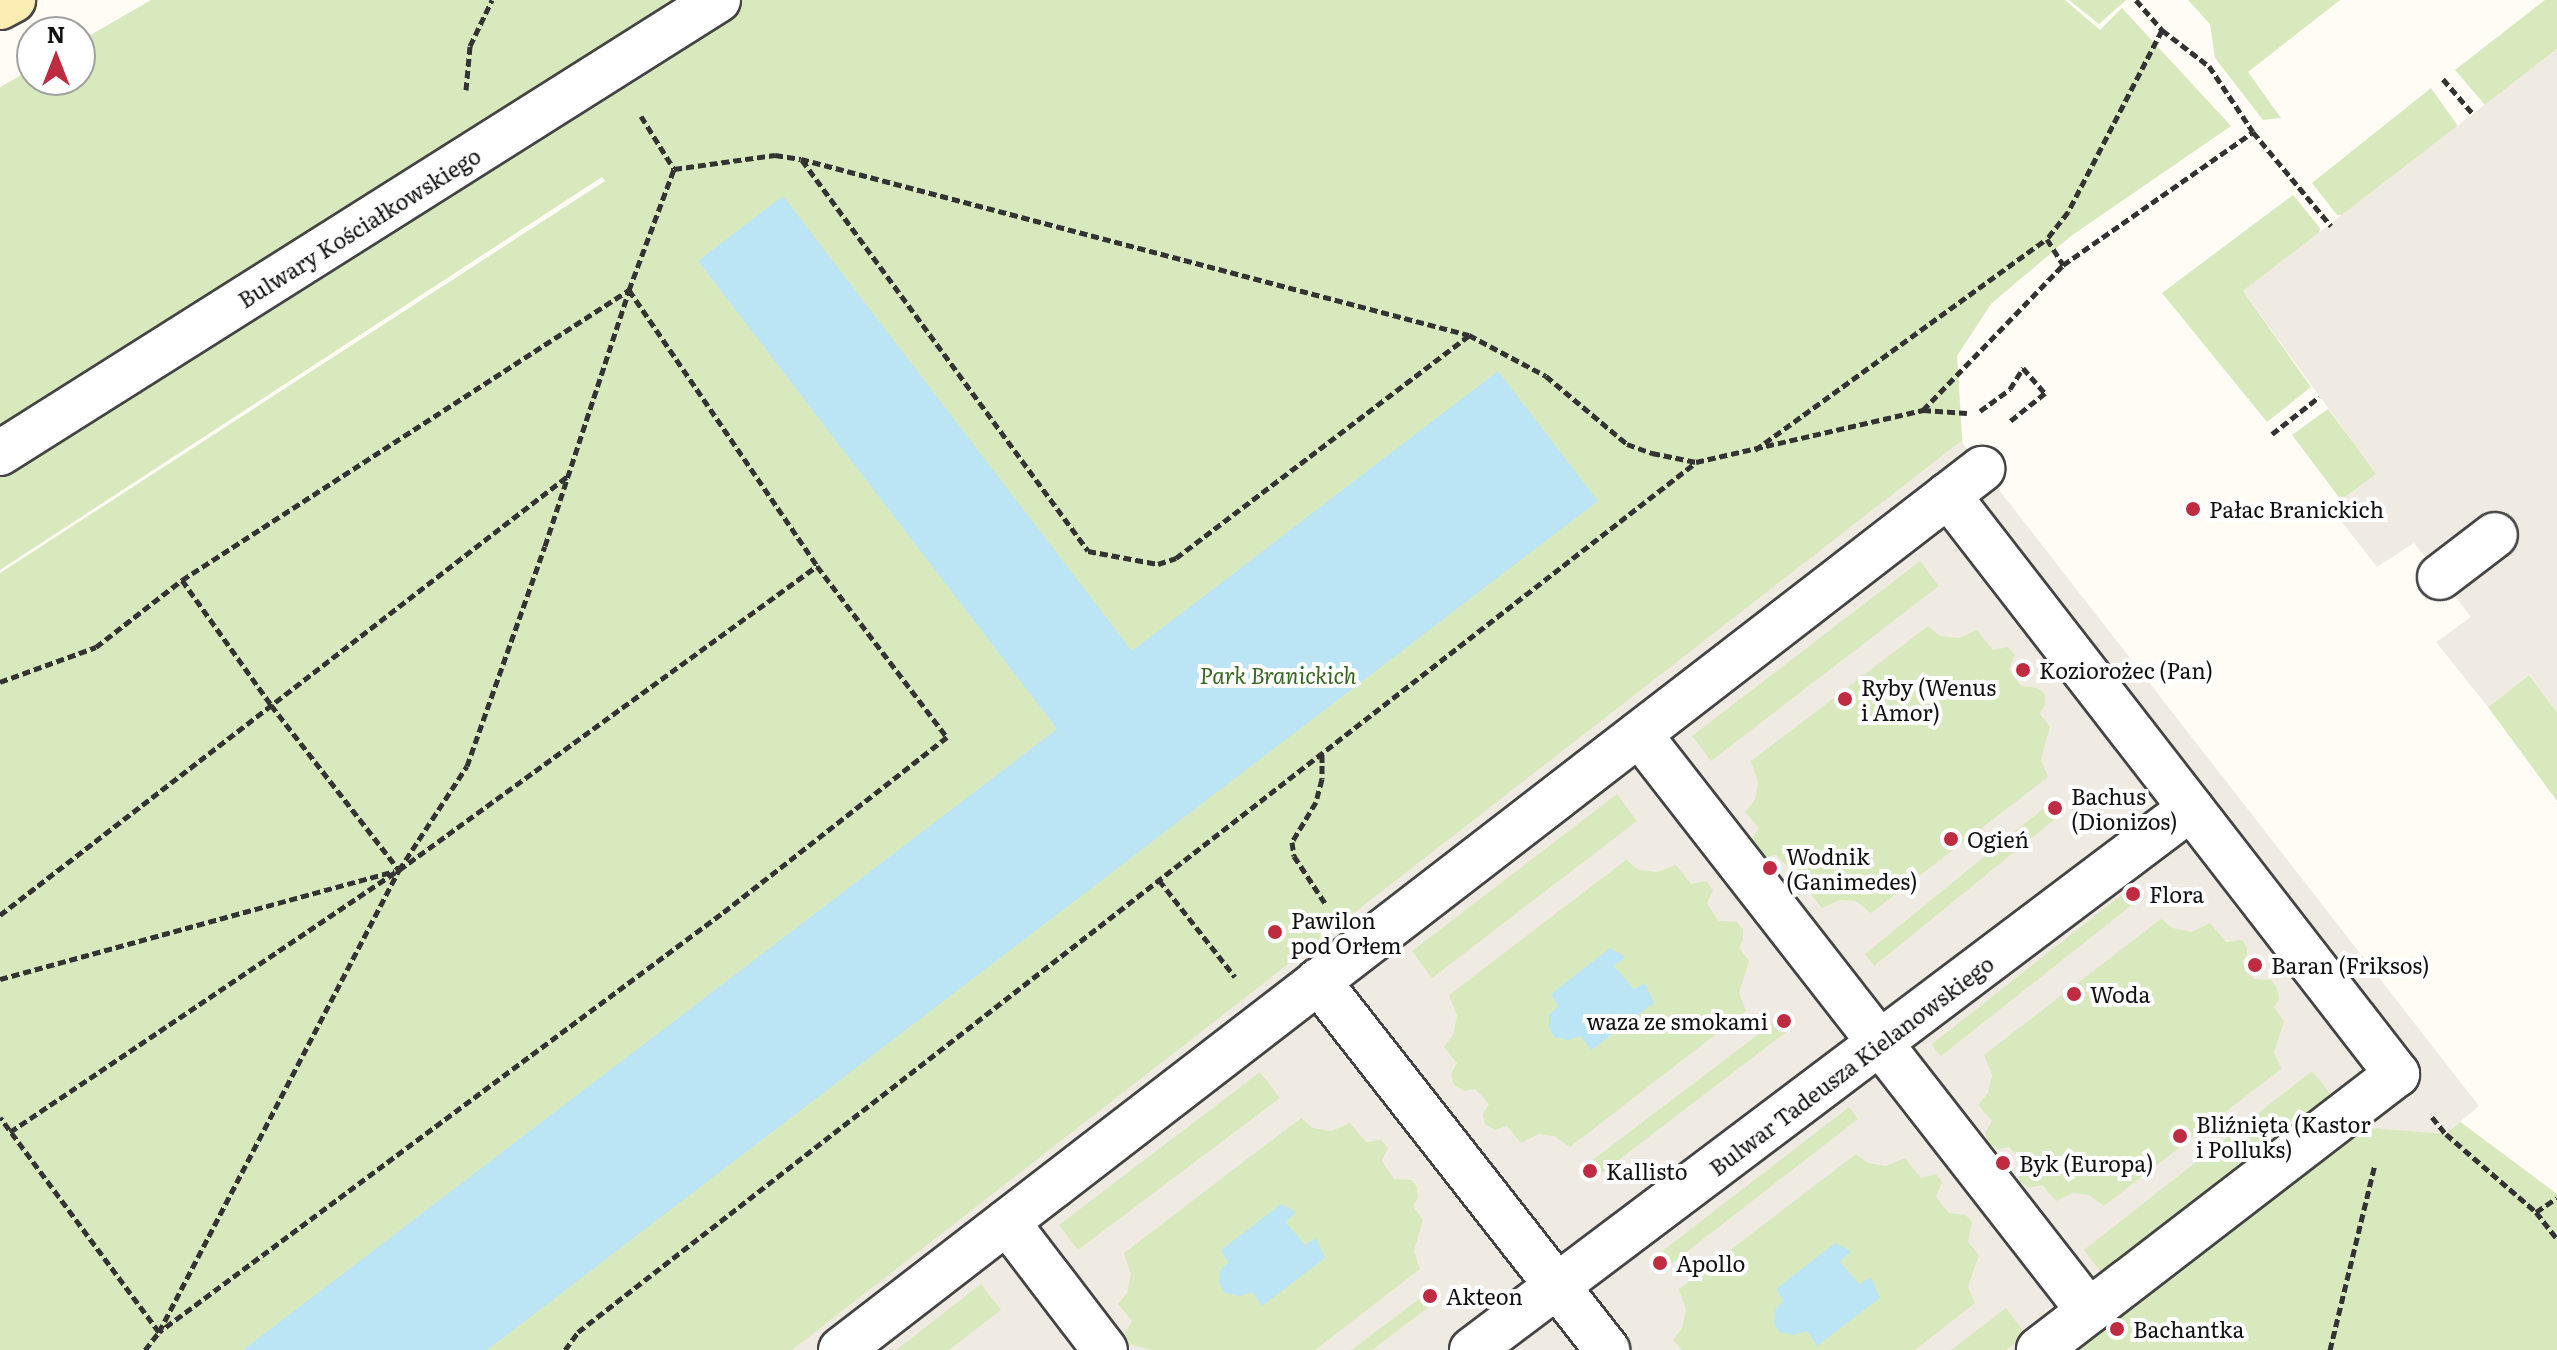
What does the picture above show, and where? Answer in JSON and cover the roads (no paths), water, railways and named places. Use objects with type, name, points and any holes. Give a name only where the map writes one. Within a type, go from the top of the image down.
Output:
[{"type":"main road","points":[[0,7],[13,0]]},
{"type":"street","name":"Bulwary Kościałkowskiego","points":[[0,453],[718,0]]},
{"type":"street","points":[[841,1350],[1982,469]]},
{"type":"street","points":[[1948,495],[2397,1074],[2039,1350]]},
{"type":"street","points":[[2440,577],[2495,535]]},
{"type":"street","points":[[1639,734],[2089,1311]]},
{"type":"street","name":"Bulwar Tadeusza Kielanowskiego","points":[[1472,1350],[2191,808]]},
{"type":"street","points":[[1318,981],[1607,1350]]},
{"type":"street","points":[[1007,1222],[1105,1350]]},
{"type":"water","points":[[783,196],[1132,651],[1498,371],[1598,501],[487,1350],[243,1350],[1057,729],[698,261]]},
{"type":"water","points":[[1610,948],[1625,957],[1614,966],[1634,989],[1645,983],[1654,1003],[1591,1050],[1581,1036],[1568,1040],[1554,1037],[1549,1027],[1549,1015],[1558,1006],[1551,994]]},
{"type":"water","points":[[1281,1204],[1296,1212],[1286,1222],[1305,1245],[1316,1238],[1325,1258],[1262,1306],[1252,1292],[1240,1296],[1225,1293],[1219,1283],[1220,1271],[1228,1262],[1221,1250]]},
{"type":"water","points":[[1835,1243],[1851,1251],[1840,1262],[1859,1284],[1871,1277],[1880,1298],[1817,1346],[1807,1331],[1794,1335],[1779,1332],[1774,1322],[1775,1310],[1783,1301],[1776,1289]]},
{"type":"place","name":"Pałac Branickich","points":[[2193,509]]},
{"type":"place","name":"Koziorożec (Pan)","points":[[2023,670]]},
{"type":"place","name":"Ryby (Wenus i Amor)","points":[[1845,699]]},
{"type":"place","name":"Bachus (Dionizos)","points":[[2055,808]]},
{"type":"place","name":"Ogień","points":[[1951,839]]},
{"type":"place","name":"Wodnik (Ganimedes)","points":[[1770,868]]},
{"type":"place","name":"Flora","points":[[2133,894]]},
{"type":"place","name":"Pawilon pod Orłem","points":[[1275,932]]},
{"type":"place","name":"Baran (Friksos)","points":[[2255,965]]},
{"type":"place","name":"Woda","points":[[2074,994]]},
{"type":"place","name":"waza ze smokami","points":[[1784,1021]]},
{"type":"place","name":"Bliźnięta (Kastor i Polluks)","points":[[2180,1136]]},
{"type":"place","name":"Byk (Europa)","points":[[2003,1163]]},
{"type":"place","name":"Kallisto","points":[[1590,1171]]},
{"type":"place","name":"Apollo","points":[[1660,1263]]},
{"type":"place","name":"Akteon","points":[[1430,1296]]},
{"type":"place","name":"Bachantka","points":[[2117,1329]]},
{"type":"park label","name":"Park Branickich","points":[[1278,675]]}]
